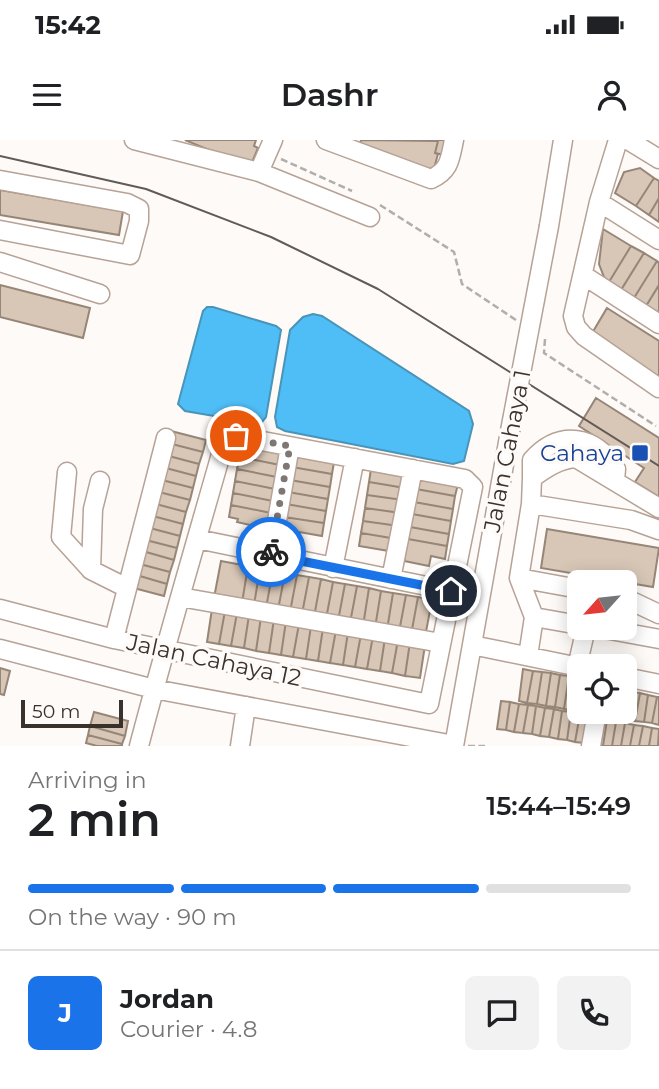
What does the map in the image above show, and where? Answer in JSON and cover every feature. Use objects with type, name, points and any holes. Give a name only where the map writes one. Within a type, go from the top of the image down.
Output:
[{"type":"street","points":[[134,140],[259,172],[374,211]]},
{"type":"street","points":[[326,140],[431,179],[443,173],[449,162],[454,140]]},
{"type":"street","points":[[618,140],[599,202],[573,316],[576,327],[584,336],[659,388]]},
{"type":"street","points":[[628,140],[659,159]]},
{"type":"street","name":"Jalan Cahaya 1","points":[[454,746],[510,431],[565,145]]},
{"type":"street","points":[[259,172],[271,147]]},
{"type":"street","points":[[0,180],[127,203],[139,209],[139,221],[130,255],[0,230]]},
{"type":"street","points":[[599,202],[659,240]]},
{"type":"street","points":[[0,262],[100,294]]},
{"type":"street","points":[[583,275],[659,324]]},
{"type":"street","points":[[139,746],[154,689],[180,597],[225,440],[230,435],[465,479],[473,487],[441,643],[180,597]]},
{"type":"street","points":[[114,639],[125,587],[166,438]]},
{"type":"street","points":[[271,555],[290,446]]},
{"type":"street","points":[[333,568],[355,458]]},
{"type":"street","points":[[528,656],[534,617],[519,578],[531,504],[532,478],[554,464],[576,458],[659,508]]},
{"type":"street","points":[[391,579],[413,469]]},
{"type":"street","points":[[67,472],[61,537],[91,570],[125,587]]},
{"type":"street","points":[[91,570],[93,509],[100,481]]},
{"type":"street","points":[[531,504],[631,520],[659,530]]},
{"type":"street","points":[[197,539],[451,591]]},
{"type":"street","points":[[519,578],[567,587]]},
{"type":"street","points":[[637,604],[659,614]]},
{"type":"street","name":"Jalan Cahaya 12","points":[[0,609],[165,651],[429,704],[441,643]]},
{"type":"street","points":[[534,617],[567,623]]},
{"type":"street","points":[[637,635],[659,639]]},
{"type":"street","points":[[472,645],[567,665]]},
{"type":"street","points":[[0,649],[154,689],[454,746]]},
{"type":"street","points":[[637,679],[659,684]]},
{"type":"street","points":[[240,746],[246,706]]},
{"type":"street","points":[[591,746],[595,724]]},
{"type":"path","points":[[271,147],[354,192]]},
{"type":"path","points":[[374,211],[454,252],[462,284],[508,316]]},
{"type":"path","points":[[544,342],[544,353],[656,426]]},
{"type":"water","points":[[207,307],[276,326],[281,330],[266,417],[262,422],[185,411],[178,404],[203,311]]},
{"type":"water","points":[[313,314],[322,316],[469,411],[473,424],[464,461],[453,464],[285,431],[277,427],[275,417],[290,330],[303,317]]},
{"type":"building","points":[[185,140],[256,140],[254,146],[258,148],[250,167]]},
{"type":"building","points":[[361,140],[438,141],[433,172],[358,151]]},
{"type":"building","points":[[433,140],[448,140],[444,155],[435,153],[438,141]]},
{"type":"building","points":[[640,168],[654,178],[636,206],[615,193],[624,172]]},
{"type":"building","points":[[654,178],[659,181],[659,198],[649,215],[636,206]]},
{"type":"building","points":[[0,190],[123,211],[119,235],[0,215]]},
{"type":"building","points":[[659,198],[659,222],[649,215]]},
{"type":"building","points":[[603,229],[631,246],[609,282],[599,264]]},
{"type":"building","points":[[631,246],[644,253],[621,290],[609,282]]},
{"type":"building","points":[[644,253],[657,261],[634,298],[621,290]]},
{"type":"building","points":[[657,261],[659,285],[646,306],[634,298]]},
{"type":"building","points":[[0,285],[90,308],[83,338],[0,317]]},
{"type":"building","points":[[659,285],[659,313],[646,306]]},
{"type":"building","points":[[607,308],[659,341],[659,377],[591,335]]},
{"type":"building","name":"Cahaya","points":[[596,398],[659,438],[659,497],[635,482],[644,468],[579,426]]},
{"type":"building","points":[[171,431],[206,440],[203,452],[168,443]]},
{"type":"building","points":[[168,443],[203,452],[199,464],[165,455]]},
{"type":"building","points":[[242,446],[287,454],[285,466],[240,457]]},
{"type":"building","points":[[165,455],[199,464],[196,476],[162,467]]},
{"type":"building","points":[[294,455],[334,462],[332,474],[292,467]]},
{"type":"building","points":[[240,457],[285,466],[282,478],[237,469]]},
{"type":"building","points":[[162,467],[196,476],[193,488],[158,479]]},
{"type":"building","points":[[292,467],[332,474],[330,487],[290,480]]},
{"type":"building","points":[[237,469],[282,478],[280,490],[235,481]]},
{"type":"building","points":[[371,469],[407,475],[405,488],[369,482]]},
{"type":"building","points":[[418,477],[458,484],[455,496],[416,489]]},
{"type":"building","points":[[158,479],[193,488],[190,500],[155,491]]},
{"type":"building","points":[[290,480],[330,487],[328,499],[288,492]]},
{"type":"building","points":[[235,481],[280,490],[278,502],[233,493]]},
{"type":"building","points":[[369,482],[405,488],[403,500],[367,495]]},
{"type":"building","points":[[416,489],[455,496],[453,509],[414,502]]},
{"type":"building","points":[[155,491],[190,500],[186,512],[152,503]]},
{"type":"building","points":[[288,492],[328,499],[326,511],[286,504]]},
{"type":"building","points":[[233,493],[278,502],[276,514],[231,505]]},
{"type":"building","points":[[367,495],[403,500],[401,513],[365,508]]},
{"type":"building","points":[[414,502],[453,509],[451,521],[412,514]]},
{"type":"building","points":[[152,503],[186,512],[183,524],[149,515]]},
{"type":"building","points":[[286,504],[326,511],[324,523],[284,517]]},
{"type":"building","points":[[231,505],[276,514],[272,536],[248,532],[250,525],[229,517]]},
{"type":"building","points":[[365,508],[401,513],[399,526],[363,521]]},
{"type":"building","points":[[412,514],[451,521],[449,534],[410,527]]},
{"type":"building","points":[[149,515],[183,524],[180,536],[146,527]]},
{"type":"building","points":[[284,517],[324,523],[322,536],[282,529]]},
{"type":"building","points":[[363,521],[399,526],[397,539],[361,533]]},
{"type":"building","points":[[146,527],[180,536],[177,548],[142,539]]},
{"type":"building","points":[[410,527],[449,534],[447,546],[408,539]]},
{"type":"building","points":[[547,529],[659,548],[653,587],[637,584],[637,570],[567,570],[567,572],[541,568]]},
{"type":"building","points":[[361,533],[397,539],[395,552],[359,546]]},
{"type":"building","points":[[142,539],[177,548],[174,560],[139,550]]},
{"type":"building","points":[[408,539],[447,546],[445,559],[431,556],[429,566],[404,561]]},
{"type":"building","points":[[139,550],[174,560],[170,572],[136,563]]},
{"type":"building","points":[[221,561],[248,566],[242,603],[214,598]]},
{"type":"building","points":[[136,563],[170,572],[167,584],[133,574]]},
{"type":"building","points":[[248,566],[260,568],[254,605],[242,603]]},
{"type":"building","points":[[260,568],[273,570],[266,608],[254,605]]},
{"type":"building","points":[[273,570],[285,573],[278,610],[266,608]]},
{"type":"building","points":[[285,573],[297,575],[290,612],[278,610]]},
{"type":"building","points":[[133,574],[167,584],[164,596],[130,587]]},
{"type":"building","points":[[297,575],[309,577],[302,614],[290,612]]},
{"type":"building","points":[[309,577],[321,579],[314,617],[302,614]]},
{"type":"building","points":[[321,579],[333,582],[326,619],[314,617]]},
{"type":"building","points":[[333,582],[345,584],[338,621],[326,619]]},
{"type":"building","points":[[345,584],[357,586],[350,623],[338,621]]},
{"type":"building","points":[[357,586],[369,588],[363,626],[350,623]]},
{"type":"building","points":[[369,588],[381,591],[375,628],[363,626]]},
{"type":"building","points":[[381,591],[393,593],[387,630],[375,628]]},
{"type":"building","points":[[393,593],[406,595],[399,632],[387,630]]},
{"type":"building","points":[[406,595],[418,597],[411,635],[399,632]]},
{"type":"building","points":[[418,597],[432,600],[425,637],[411,635]]},
{"type":"building","points":[[212,609],[225,611],[219,644],[207,642]]},
{"type":"building","points":[[225,611],[237,613],[231,646],[219,644]]},
{"type":"building","points":[[237,613],[249,615],[244,648],[231,646]]},
{"type":"building","points":[[249,615],[261,617],[256,651],[244,648]]},
{"type":"building","points":[[261,617],[274,619],[269,653],[256,651]]},
{"type":"building","points":[[274,619],[286,621],[281,655],[269,653]]},
{"type":"building","points":[[286,621],[299,624],[293,657],[281,655]]},
{"type":"building","points":[[299,624],[311,626],[306,659],[293,657]]},
{"type":"building","points":[[311,626],[323,628],[318,661],[306,659]]},
{"type":"building","points":[[323,628],[336,630],[330,663],[318,661]]},
{"type":"building","points":[[336,630],[348,632],[343,665],[330,663]]},
{"type":"building","points":[[348,632],[361,634],[355,667],[343,665]]},
{"type":"building","points":[[361,634],[373,636],[367,669],[355,667]]},
{"type":"building","points":[[373,636],[385,638],[380,671],[367,669]]},
{"type":"building","points":[[385,638],[398,640],[392,673],[380,671]]},
{"type":"building","points":[[398,640],[410,642],[405,676],[392,673]]},
{"type":"building","points":[[410,642],[425,645],[420,678],[405,676]]},
{"type":"building","points":[[0,668],[10,671],[4,695],[0,694]]},
{"type":"building","points":[[523,669],[533,671],[527,703],[519,701]]},
{"type":"building","points":[[533,671],[542,672],[537,704],[527,703]]},
{"type":"building","points":[[542,672],[551,673],[546,706],[537,704]]},
{"type":"building","points":[[551,673],[560,675],[555,707],[546,706]]},
{"type":"building","points":[[560,675],[567,676],[564,709],[555,707]]},
{"type":"building","points":[[640,693],[648,695],[644,722],[637,721]]},
{"type":"building","points":[[648,695],[657,697],[652,723],[644,722]]},
{"type":"building","points":[[659,697],[659,725],[652,723]]},
{"type":"building","points":[[501,701],[510,702],[506,730],[497,729]]},
{"type":"building","points":[[510,702],[519,704],[514,732],[506,730]]},
{"type":"building","points":[[519,704],[528,705],[523,733],[514,732]]},
{"type":"building","points":[[528,705],[536,706],[532,734],[523,733]]},
{"type":"building","points":[[536,706],[545,708],[540,736],[532,734]]},
{"type":"building","points":[[545,708],[554,709],[549,737],[540,736]]},
{"type":"building","points":[[554,709],[562,711],[558,739],[549,737]]},
{"type":"building","points":[[562,711],[567,712],[567,724],[569,724],[567,740],[558,739]]},
{"type":"building","points":[[94,712],[128,721],[125,736],[90,726]]},
{"type":"building","points":[[569,724],[578,724],[575,742],[567,740]]},
{"type":"building","points":[[578,724],[587,724],[584,743],[575,742]]},
{"type":"building","points":[[597,724],[606,724],[603,746],[594,746]]},
{"type":"building","points":[[606,724],[616,724],[612,746],[603,746]]},
{"type":"building","points":[[616,724],[625,724],[621,746],[612,746]]},
{"type":"building","points":[[625,724],[634,725],[630,746],[621,746]]},
{"type":"building","points":[[634,725],[643,726],[639,746],[630,746]]},
{"type":"building","points":[[90,726],[125,736],[122,744],[88,735]]},
{"type":"building","points":[[643,726],[652,728],[649,746],[639,746]]},
{"type":"building","points":[[652,728],[659,729],[658,746],[649,746]]},
{"type":"building","points":[[88,735],[122,744],[122,746],[86,743]]},
{"type":"tram line","points":[[0,156],[146,189],[271,237],[378,289],[659,466]]},
{"type":"way so far","points":[[236,436],[290,446],[271,552]]},
{"type":"place","name":"Cahaya","points":[[640,453]]},
{"type":"route","points":[[271,552],[271,555],[451,591]]}]
